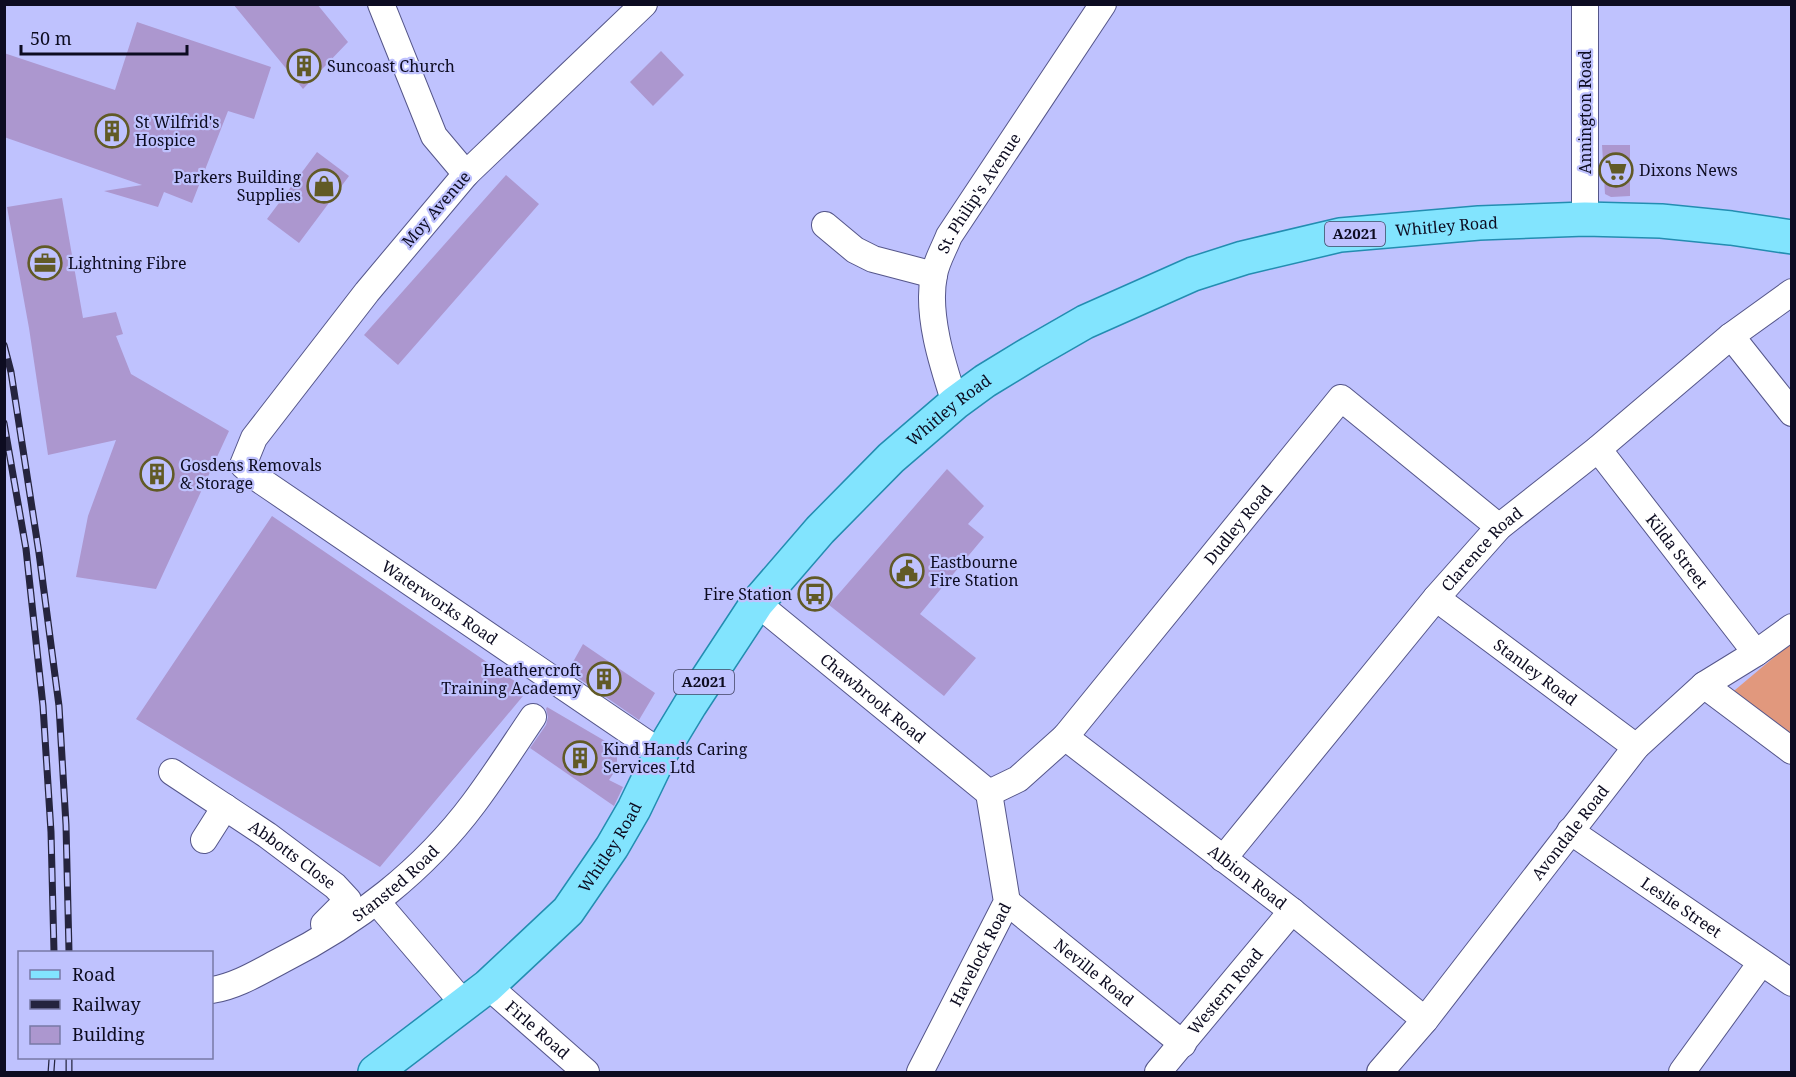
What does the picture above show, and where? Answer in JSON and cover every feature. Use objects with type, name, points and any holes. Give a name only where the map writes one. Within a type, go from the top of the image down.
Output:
[{"type":"main road","name":"Whitley Road","points":[[375,1072],[476,995],[568,911],[612,847],[634,809],[661,753],[757,603],[820,530],[874,475],[955,403],[985,381],[1085,322],[1194,274],[1243,258],[1340,236],[1386,230],[1479,223],[1585,219],[1661,221],[1791,237]]},
{"type":"street","points":[[381,4],[434,136],[466,174]]},
{"type":"street","name":"Moy Avenue","points":[[254,438],[367,292],[466,174],[644,4]]},
{"type":"street","name":"St. Philip's Avenue","points":[[955,403],[936,334],[933,302],[934,275],[949,236],[1103,4]]},
{"type":"street","name":"Annington Road","points":[[1585,4],[1585,219]]},
{"type":"street","points":[[825,225],[855,250],[873,259],[934,275]]},
{"type":"street","name":"Clarence Road","points":[[1223,859],[1436,598],[1499,527],[1598,449],[1731,336],[1791,292]]},
{"type":"street","points":[[1731,336],[1791,413]]},
{"type":"street","name":"Dudley Road","points":[[989,794],[1018,779],[1065,737],[1341,398],[1499,527]]},
{"type":"street","name":"Waterworks Road","points":[[254,438],[243,465],[260,480],[661,753]]},
{"type":"street","name":"Kilda Street","points":[[1598,449],[1756,653]]},
{"type":"street","name":"Stanley Road","points":[[1436,598],[1636,747]]},
{"type":"street","name":"Chawbrook Road","points":[[757,603],[989,794]]},
{"type":"street","name":"Avondale Road","points":[[1380,1072],[1425,1020],[1636,747],[1704,685],[1756,653],[1791,627]]},
{"type":"street","points":[[1704,685],[1791,751]]},
{"type":"street","name":"Stansted Road","points":[[213,990],[228,988],[297,953],[377,902],[393,889],[437,847],[474,804],[533,717]]},
{"type":"street","name":"Albion Road","points":[[1065,737],[1292,911],[1425,1020]]},
{"type":"street","name":"Abbotts Close","points":[[172,772],[276,842],[335,886],[348,900],[297,953]]},
{"type":"street","name":"Havelock Road","points":[[920,1072],[1007,902],[989,794]]},
{"type":"street","points":[[204,840],[225,807]]},
{"type":"street","name":"Leslie Street","points":[[1570,831],[1791,982]]},
{"type":"street","points":[[377,902],[476,995]]},
{"type":"street","name":"Neville Road","points":[[1007,902],[1183,1044]]},
{"type":"street","name":"Western Road","points":[[1158,1072],[1292,911]]},
{"type":"street","points":[[1682,1072],[1761,963]]},
{"type":"street","name":"Firle Road","points":[[476,995],[586,1072]]},
{"type":"shaded area","points":[[1791,643],[1791,739],[1729,695]]},
{"type":"building","name":"Suncoast Church","points":[[233,4],[317,4],[348,42],[303,89]]},
{"type":"building","name":"St Wilfrid's Hospice","points":[[137,22],[271,67],[254,119],[228,111],[192,203],[164,192],[158,207],[104,191],[142,185],[4,137],[4,53],[115,90]]},
{"type":"building","points":[[661,51],[684,75],[653,106],[630,82]]},
{"type":"building","name":"Dixons News","points":[[1602,145],[1630,145],[1630,196],[1611,197],[1605,194]]},
{"type":"building","points":[[317,152],[349,176],[299,243],[267,219]]},
{"type":"building","points":[[506,175],[539,204],[398,365],[364,335]]},
{"type":"building","points":[[62,198],[83,318],[116,312],[123,334],[116,336],[131,374],[229,431],[156,589],[76,577],[88,516],[116,440],[48,455],[29,328],[7,207]]},
{"type":"building","name":"Eastbourne Fire Station","points":[[947,469],[984,506],[968,524],[984,537],[920,614],[976,658],[944,696],[829,605]]},
{"type":"building","points":[[272,516],[528,690],[380,867],[136,719]]},
{"type":"building","name":"Heathercroft Training Academy","points":[[583,644],[655,693],[639,720],[568,671]]},
{"type":"building","name":"Kind Hands Caring Services Ltd","points":[[547,707],[617,748],[617,768],[609,780],[623,787],[614,806],[530,748],[546,725]]},
{"type":"railway","points":[[4,345],[11,372],[39,553],[59,706],[66,825],[69,951]]},
{"type":"railway","points":[[4,423],[26,549],[43,706],[51,832],[54,951]]},
{"type":"railway","points":[[51,1072],[52,1059]]},
{"type":"railway","points":[[69,1059],[69,1072]]},
{"type":"place","name":"Suncoast Church","points":[[304,66]]},
{"type":"place","name":"St Wilfrid's Hospice","points":[[112,131]]},
{"type":"place","name":"Dixons News","points":[[1616,170]]},
{"type":"place","name":"Parkers Building Supplies","points":[[324,186]]},
{"type":"place","name":"Lightning Fibre","points":[[45,263]]},
{"type":"place","name":"Gosdens Removals & Storage","points":[[157,474]]},
{"type":"place","name":"Eastbourne Fire Station","points":[[907,571]]},
{"type":"place","name":"Fire Station","points":[[815,594]]},
{"type":"place","name":"Heathercroft Training Academy","points":[[604,679]]},
{"type":"place","name":"Kind Hands Caring Services Ltd","points":[[580,758]]}]
